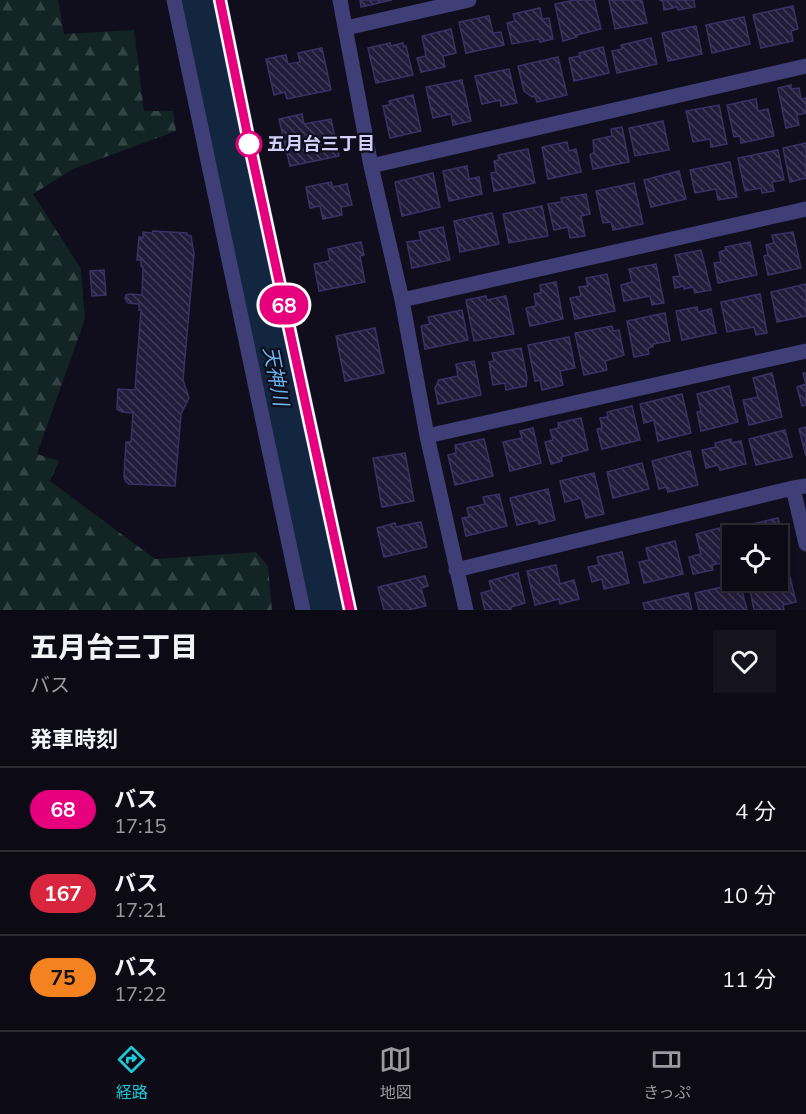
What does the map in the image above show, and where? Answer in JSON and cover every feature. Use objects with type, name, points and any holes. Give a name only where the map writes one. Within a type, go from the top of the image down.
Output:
[{"type":"street","points":[[174,0],[303,610]]},
{"type":"street","points":[[220,0],[350,610]]},
{"type":"street","points":[[340,0],[371,166],[402,300],[427,436],[466,610]]},
{"type":"street","points":[[346,28],[469,0]]},
{"type":"street","points":[[371,166],[806,66]]},
{"type":"street","points":[[402,300],[806,208]]},
{"type":"street","points":[[427,436],[806,351]]},
{"type":"street","points":[[456,570],[800,487],[806,544]]},
{"type":"green space","points":[[0,0],[58,0],[64,34],[134,30],[144,111],[173,111],[176,131],[73,169],[33,194],[81,269],[85,319],[37,454],[59,461],[50,481],[155,559],[256,552],[268,566],[272,610],[0,610]]},
{"type":"building","points":[[360,0],[392,0],[361,7]]},
{"type":"building","points":[[575,0],[594,0],[601,29],[563,41],[555,4]]},
{"type":"building","points":[[609,0],[642,0],[647,23],[615,29]]},
{"type":"building","points":[[660,0],[694,0],[695,7],[664,10],[663,2]]},
{"type":"building","points":[[793,6],[798,29],[791,31],[793,41],[761,48],[753,15]]},
{"type":"building","points":[[540,8],[542,19],[549,18],[553,39],[512,44],[507,23],[515,21],[513,14]]},
{"type":"building","points":[[489,16],[493,33],[501,32],[504,45],[466,53],[459,22]]},
{"type":"building","points":[[744,17],[750,44],[712,53],[706,25]]},
{"type":"building","points":[[696,26],[702,54],[668,61],[662,33]]},
{"type":"building","points":[[451,29],[456,53],[443,56],[445,67],[421,72],[417,58],[426,56],[422,36]]},
{"type":"building","points":[[651,38],[657,64],[617,73],[612,51],[622,49],[621,45]]},
{"type":"building","points":[[390,43],[391,46],[403,43],[404,47],[406,46],[413,75],[376,83],[368,48]]},
{"type":"building","points":[[603,47],[609,73],[574,81],[569,58]]},
{"type":"building","points":[[322,48],[331,90],[287,99],[285,92],[274,95],[266,59],[286,55],[288,64],[300,62],[298,53]]},
{"type":"building","points":[[558,57],[567,95],[537,102],[535,96],[532,97],[524,91],[518,66]]},
{"type":"building","points":[[509,69],[517,103],[501,106],[500,100],[482,104],[475,76]]},
{"type":"building","points":[[462,80],[471,121],[453,125],[451,114],[433,118],[426,87]]},
{"type":"building","points":[[791,85],[791,89],[799,88],[801,99],[806,98],[806,113],[797,115],[799,125],[786,128],[778,88]]},
{"type":"building","points":[[413,95],[421,131],[390,138],[383,106],[390,105],[389,101]]},
{"type":"building","points":[[756,99],[758,111],[768,109],[774,136],[741,143],[740,136],[734,137],[727,105]]},
{"type":"building","points":[[719,105],[727,144],[711,147],[710,139],[693,142],[686,111]]},
{"type":"building","points":[[302,114],[304,124],[331,119],[339,156],[290,166],[279,119]]},
{"type":"building","points":[[663,121],[669,150],[635,156],[629,128]]},
{"type":"building","points":[[622,127],[629,162],[593,169],[590,155],[594,152],[593,140],[612,136],[611,129]]},
{"type":"building","points":[[567,142],[569,151],[576,149],[581,172],[548,179],[542,147]]},
{"type":"building","points":[[806,143],[806,178],[790,182],[783,148]]},
{"type":"building","points":[[528,149],[535,183],[494,191],[491,173],[496,172],[494,161],[499,160],[498,155]]},
{"type":"building","points":[[778,150],[784,180],[772,182],[774,191],[762,193],[761,188],[745,191],[738,158]]},
{"type":"building","points":[[730,162],[737,197],[718,200],[716,189],[695,193],[690,170]]},
{"type":"building","points":[[467,166],[469,179],[479,177],[482,194],[449,201],[443,171]]},
{"type":"building","points":[[679,171],[686,199],[651,207],[644,180]]},
{"type":"building","points":[[433,173],[440,207],[402,216],[395,182]]},
{"type":"building","points":[[331,182],[333,187],[347,184],[352,205],[341,207],[342,215],[323,219],[320,206],[310,208],[306,187]]},
{"type":"building","points":[[634,183],[643,224],[613,230],[611,222],[603,223],[596,191]]},
{"type":"building","points":[[586,194],[590,214],[581,216],[585,236],[570,238],[568,227],[554,230],[548,204],[562,202],[561,198]]},
{"type":"building","points":[[542,206],[548,236],[509,243],[503,214]]},
{"type":"building","points":[[492,213],[499,244],[460,252],[454,221]]},
{"type":"building","points":[[443,227],[450,260],[412,268],[407,242],[421,240],[419,232]]},
{"type":"building","points":[[153,231],[187,233],[191,236],[194,254],[183,380],[189,398],[181,414],[175,486],[126,482],[124,477],[126,442],[131,442],[133,413],[117,409],[118,389],[135,390],[141,310],[139,310],[139,304],[128,303],[125,298],[130,294],[142,295],[143,267],[141,260],[137,260],[139,237],[143,238],[143,232],[152,233]]},
{"type":"building","points":[[793,232],[801,268],[768,275],[764,256],[768,255],[766,245],[774,243],[772,235]]},
{"type":"building","points":[[361,242],[364,255],[360,256],[365,282],[319,291],[314,264],[330,261],[328,249]]},
{"type":"building","points":[[750,242],[757,275],[718,283],[714,263],[721,262],[719,252],[726,250],[725,247]]},
{"type":"building","points":[[701,250],[711,290],[695,293],[693,287],[675,288],[673,277],[680,276],[675,255]]},
{"type":"building","points":[[656,264],[664,303],[652,305],[650,296],[624,301],[621,285],[632,282],[629,269]]},
{"type":"building","points":[[104,270],[106,295],[92,296],[90,271]]},
{"type":"building","points":[[607,274],[615,311],[575,319],[570,298],[581,296],[579,287],[588,286],[586,278]]},
{"type":"building","points":[[556,282],[563,319],[530,326],[526,308],[536,306],[534,294],[541,293],[540,285]]},
{"type":"building","points":[[806,284],[806,316],[777,322],[771,292]]},
{"type":"building","points":[[760,294],[767,333],[756,335],[754,327],[727,332],[721,302]]},
{"type":"building","points":[[486,296],[487,300],[506,296],[514,334],[474,341],[466,300]]},
{"type":"building","points":[[697,307],[698,312],[711,309],[716,333],[682,340],[676,311]]},
{"type":"building","points":[[462,310],[468,340],[425,349],[421,326],[430,324],[428,317]]},
{"type":"building","points":[[665,313],[670,341],[653,344],[653,347],[648,348],[649,354],[634,357],[627,321]]},
{"type":"building","points":[[612,326],[613,331],[619,330],[624,355],[605,361],[607,370],[584,375],[575,333]]},
{"type":"building","points":[[375,328],[384,373],[345,381],[336,336]]},
{"type":"building","points":[[569,337],[575,368],[560,371],[563,385],[542,390],[540,380],[535,381],[528,345]]},
{"type":"building","points":[[521,348],[527,378],[526,386],[506,390],[505,383],[493,385],[489,362],[494,361],[492,353]]},
{"type":"building","points":[[474,361],[481,395],[438,404],[435,388],[439,380],[458,376],[456,364]]},
{"type":"building","points":[[772,373],[782,417],[749,425],[743,400],[758,397],[753,378]]},
{"type":"building","points":[[806,384],[806,405],[802,406],[797,387]]},
{"type":"building","points":[[729,386],[738,422],[701,431],[697,412],[701,411],[697,394]]},
{"type":"building","points":[[682,394],[691,433],[658,441],[654,420],[644,423],[640,404]]},
{"type":"building","points":[[632,406],[640,440],[602,449],[597,429],[602,428],[600,418],[608,417],[607,412]]},
{"type":"building","points":[[581,418],[588,450],[561,457],[562,461],[551,464],[545,442],[553,440],[550,430],[559,428],[558,423]]},
{"type":"building","points":[[806,427],[806,456],[799,429]]},
{"type":"building","points":[[533,428],[541,463],[510,471],[503,442],[522,438],[520,431]]},
{"type":"building","points":[[785,430],[792,457],[756,465],[749,439]]},
{"type":"building","points":[[484,439],[493,476],[455,485],[448,455],[456,453],[455,445]]},
{"type":"building","points":[[731,439],[731,443],[741,441],[746,464],[720,470],[718,465],[706,468],[702,450],[716,447],[715,443]]},
{"type":"building","points":[[690,451],[698,485],[668,492],[666,487],[659,489],[652,461]]},
{"type":"building","points":[[405,453],[414,501],[382,507],[373,458]]},
{"type":"building","points":[[642,463],[649,489],[613,498],[607,472]]},
{"type":"building","points":[[594,473],[604,514],[586,518],[581,498],[565,502],[560,481]]},
{"type":"building","points":[[548,489],[555,520],[539,524],[538,520],[517,525],[510,498]]},
{"type":"building","points":[[499,494],[507,526],[466,536],[462,518],[469,517],[467,508],[485,504],[483,497]]},
{"type":"building","points":[[778,518],[780,525],[748,525]]},
{"type":"building","points":[[421,522],[427,547],[384,557],[377,528],[395,523],[396,527]]},
{"type":"building","points":[[722,528],[722,563],[712,565],[713,570],[693,574],[689,557],[701,554],[696,534]]},
{"type":"building","points":[[675,541],[683,574],[644,583],[639,562],[649,560],[646,548]]},
{"type":"building","points":[[622,552],[629,583],[604,589],[602,579],[592,582],[588,567],[599,565],[597,557]]},
{"type":"building","points":[[556,565],[560,584],[574,580],[579,599],[560,604],[559,599],[535,605],[527,571]]},
{"type":"building","points":[[518,573],[525,603],[511,607],[511,610],[485,610],[481,593],[492,590],[489,581]]},
{"type":"building","points":[[425,576],[428,586],[421,588],[426,606],[408,610],[384,610],[378,587]]},
{"type":"building","points":[[788,577],[790,577],[796,602],[783,605],[784,610],[754,610],[750,591],[788,591]]},
{"type":"building","points":[[722,587],[722,591],[742,591],[747,610],[699,610],[695,593]]},
{"type":"building","points":[[688,593],[692,610],[645,610],[643,603]]},
{"type":"waterway","name":"天神川","points":[[200,0],[323,610]]},
{"type":"bus line","name":"68","points":[[220,0],[350,610]]},
{"type":"place","name":"五月台三丁目","points":[[249,144]]}]
